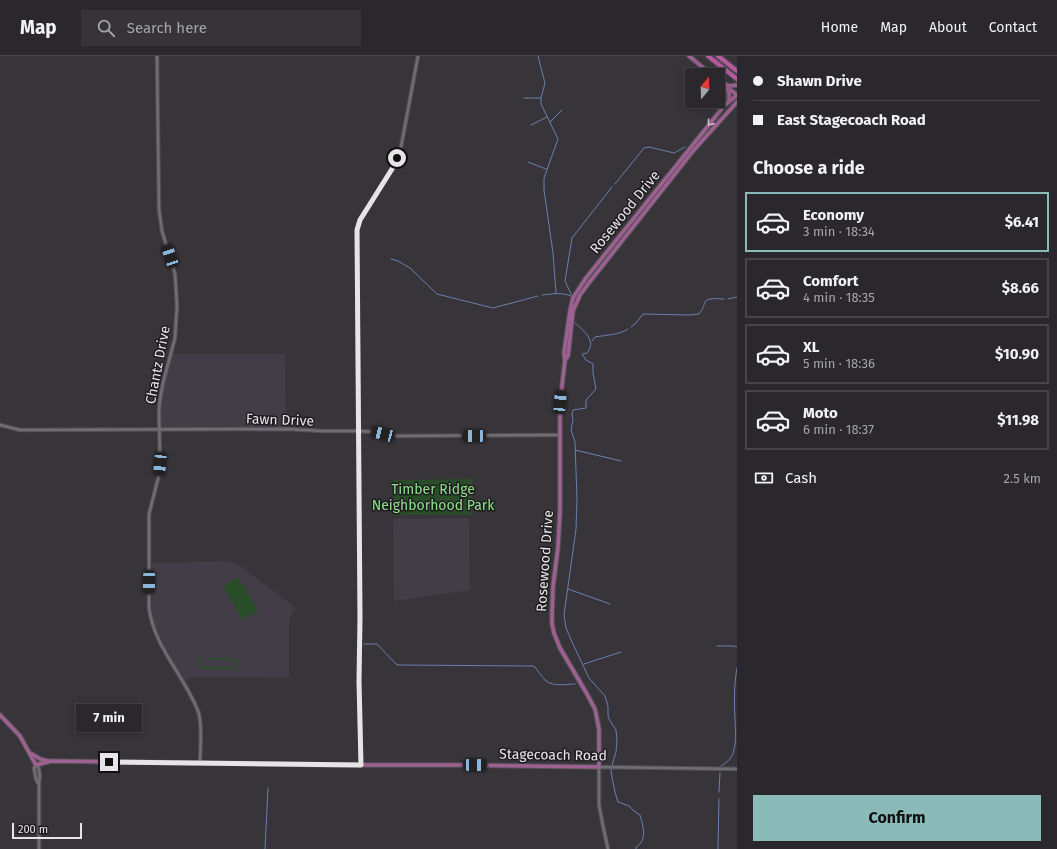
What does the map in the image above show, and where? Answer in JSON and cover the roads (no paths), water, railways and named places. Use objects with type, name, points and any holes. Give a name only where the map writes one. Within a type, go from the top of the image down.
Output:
[{"type":"highway","points":[[708,56],[737,79]]},
{"type":"highway","points":[[718,56],[736,70]]},
{"type":"main road","points":[[689,56],[704,68]]},
{"type":"main road","points":[[725,84],[737,86]]},
{"type":"main road","points":[[725,85],[737,95]]},
{"type":"main road","points":[[725,86],[729,93],[729,102]]},
{"type":"main road","name":"Rosewood Drive","points":[[599,767],[599,729],[595,710],[560,648],[552,624],[553,587],[560,522],[560,402],[565,360],[564,353],[570,311],[578,290],[724,106],[737,95]]},
{"type":"main road","name":"Rosewood Drive","points":[[565,360],[568,356],[575,306],[580,295],[693,151],[737,102]]},
{"type":"main road","points":[[732,108],[737,105]]},
{"type":"main road","points":[[0,715],[20,736],[36,765],[51,761]]},
{"type":"main road","points":[[30,753],[40,759],[51,761]]},
{"type":"main road","name":"Stagecoach Road","points":[[51,761],[599,767]]},
{"type":"street","name":"Chantz Drive","points":[[157,56],[159,209],[162,231],[175,274],[177,306],[175,338],[160,400],[159,475],[149,514],[150,614],[157,636],[199,711],[200,763]]},
{"type":"street","points":[[361,765],[359,681],[360,618],[357,230],[360,220],[392,169],[401,147],[418,56]]},
{"type":"street","name":"Fawn Drive","points":[[0,425],[20,430],[289,429],[375,432],[391,436],[560,435]]},
{"type":"street","points":[[36,765],[34,768],[36,779],[39,784],[39,849]]},
{"type":"street","name":"Stagecoach Road","points":[[599,767],[737,769]]},
{"type":"street","name":"Rosewood Drive","points":[[599,767],[599,805],[608,849]]},
{"type":"waterway","points":[[538,56],[545,83],[541,98]]},
{"type":"waterway","points":[[524,98],[541,98],[541,104],[558,139],[544,178],[544,190],[553,253],[556,293]]},
{"type":"waterway","points":[[550,122],[562,110]]},
{"type":"waterway","points":[[531,125],[547,117]]},
{"type":"waterway","points":[[615,184],[644,148],[649,147],[674,153],[685,147]]},
{"type":"waterway","points":[[528,162],[546,169]]},
{"type":"waterway","points":[[572,296],[565,281],[572,238],[612,187]]},
{"type":"waterway","points":[[391,259],[410,268],[437,294],[493,308],[538,296]]},
{"type":"waterway","points":[[542,295],[560,294],[571,296]]},
{"type":"waterway","points":[[728,299],[737,297]]},
{"type":"waterway","points":[[631,327],[643,314],[699,314],[706,300],[724,299]]},
{"type":"waterway","points":[[575,323],[590,340],[590,349],[587,353],[582,354],[586,360],[593,364],[596,389],[586,400],[586,408],[573,410],[572,414],[573,420],[571,430],[575,442],[577,499],[576,529],[564,615],[566,628],[589,678],[605,696],[608,706],[609,719],[616,730],[616,752],[611,772],[618,802],[629,806],[640,815],[644,832],[642,841],[636,849]]},
{"type":"waterway","points":[[592,341],[595,337],[617,334],[628,329]]},
{"type":"waterway","points":[[575,450],[621,461]]},
{"type":"waterway","points":[[568,589],[610,604]]},
{"type":"waterway","points":[[364,644],[377,644],[396,664],[399,665],[534,666],[549,683],[556,685],[575,684]]},
{"type":"waterway","points":[[717,646],[737,647]]},
{"type":"waterway","points":[[584,664],[621,652]]},
{"type":"waterway","points":[[721,766],[731,757],[735,745],[736,734],[734,693],[737,668]]},
{"type":"waterway","points":[[719,792],[720,773]]},
{"type":"waterway","points":[[265,849],[268,788]]},
{"type":"waterway","points":[[718,849],[719,799]]},
{"type":"park label","name":"Timber Ridge Neighborhood Park","points":[[433,498]]}]
